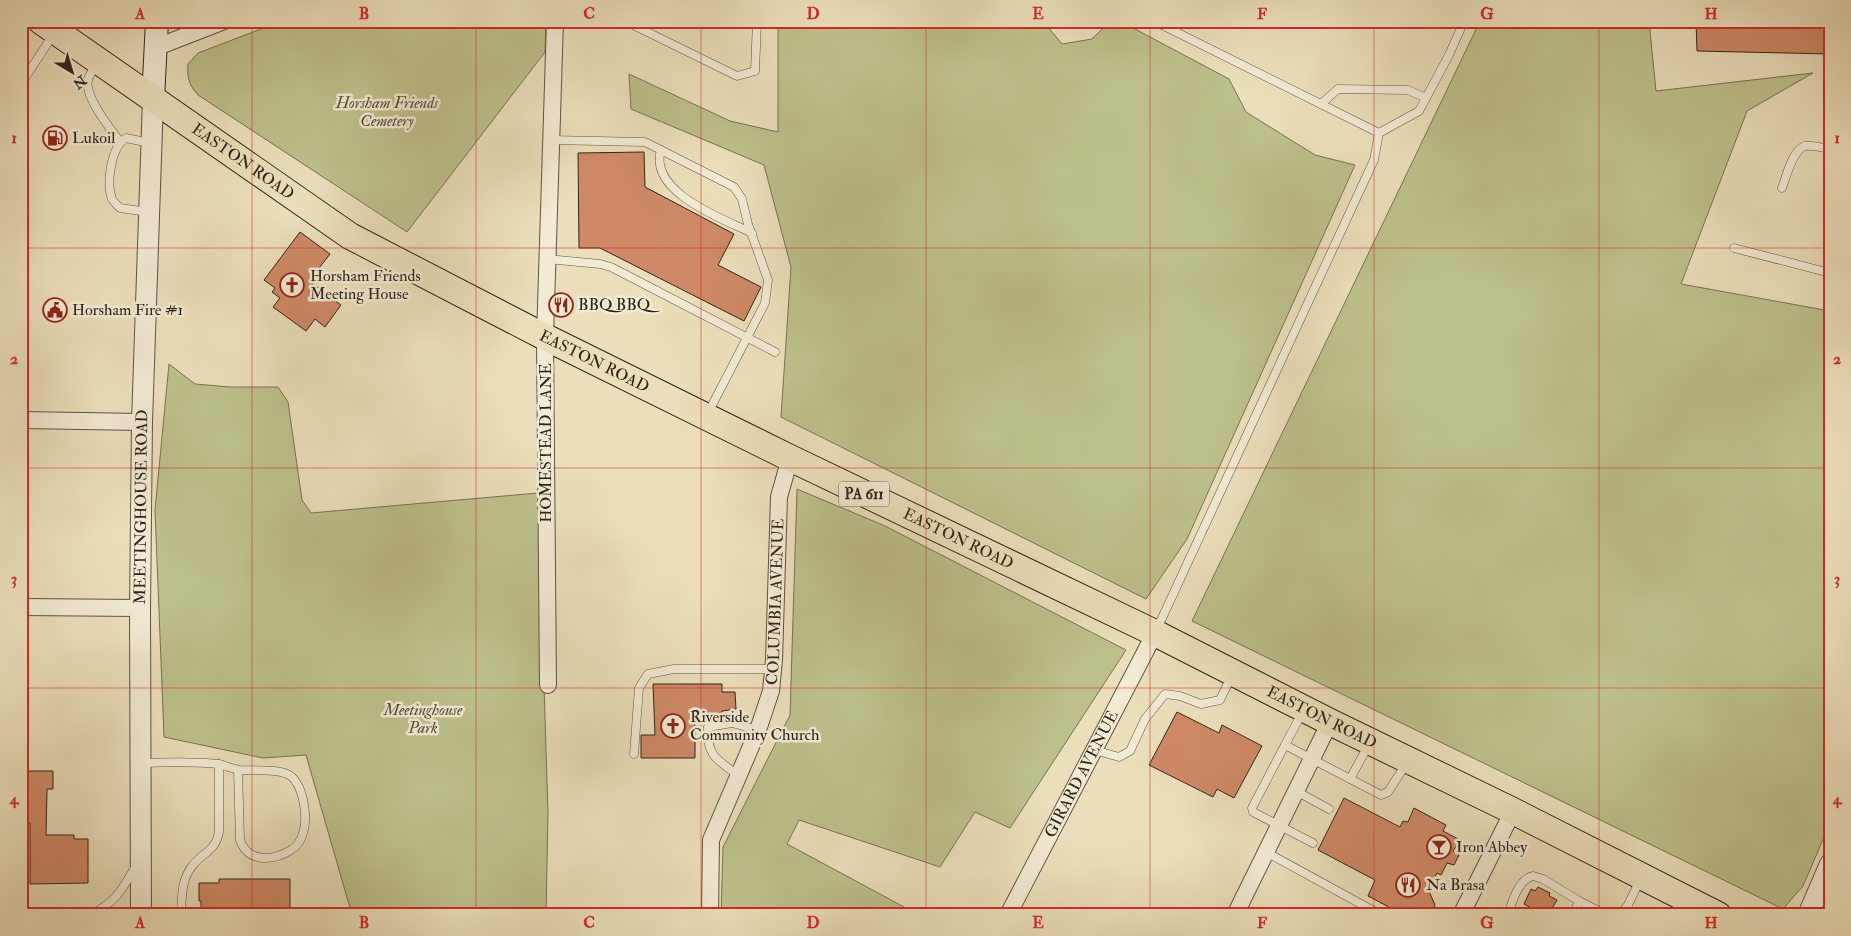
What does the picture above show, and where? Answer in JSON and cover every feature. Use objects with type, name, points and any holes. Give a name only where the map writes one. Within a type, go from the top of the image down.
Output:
[{"type":"highway","name":"EASTON ROAD","points":[[58,28],[98,62],[350,236],[545,337],[706,417],[1155,633],[1718,915]]},
{"type":"main road","points":[[153,99],[157,21]]},
{"type":"street","points":[[157,47],[224,21]]},
{"type":"street","name":"HOMESTEAD LANE","points":[[548,685],[545,337],[555,21]]},
{"type":"street","name":"MEETINGHOUSE ROAD","points":[[141,915],[140,608],[142,422],[153,99]]},
{"type":"street","points":[[21,420],[142,422]]},
{"type":"street","name":"COLUMBIA AVENUE","points":[[710,915],[711,840],[758,730],[771,691],[779,497],[790,458]]},
{"type":"street","points":[[21,607],[140,608]]},
{"type":"street","name":"GIRARD AVENUE","points":[[1008,915],[1155,633]]},
{"type":"street","points":[[1235,915],[1330,722]]},
{"type":"street","points":[[1461,915],[1513,811]]},
{"type":"street","points":[[1808,915],[1830,864]]},
{"type":"lane","points":[[625,21],[737,76],[755,71],[757,21]]},
{"type":"lane","points":[[1379,132],[1419,111],[1464,21]]},
{"type":"lane","points":[[1158,22],[1379,132]]},
{"type":"lane","points":[[21,84],[58,28]]},
{"type":"lane","points":[[98,62],[88,79],[91,98],[120,142]]},
{"type":"lane","points":[[1321,104],[1338,88],[1408,90],[1426,98]]},
{"type":"lane","points":[[1155,633],[1374,160],[1379,132]]},
{"type":"lane","points":[[149,212],[120,208],[112,200],[110,180],[112,164],[120,142],[126,138],[152,143]]},
{"type":"lane","points":[[551,140],[645,142],[734,187],[742,199],[768,280],[765,303],[706,417]]},
{"type":"lane","points":[[1782,188],[1796,152],[1807,146],[1830,149]]},
{"type":"lane","points":[[661,150],[658,158],[662,172],[673,190],[702,209],[752,233]]},
{"type":"lane","points":[[1734,248],[1830,273]]},
{"type":"lane","points":[[547,259],[600,264],[612,267],[775,352]]},
{"type":"lane","points":[[634,754],[639,688],[648,674],[674,669],[773,669]]},
{"type":"lane","points":[[1094,750],[1119,757],[1125,754],[1130,751],[1145,719],[1165,694],[1180,696],[1200,704],[1220,700],[1233,673]]},
{"type":"lane","points":[[1304,709],[1252,808],[1253,812],[1313,843]]},
{"type":"lane","points":[[738,775],[715,758],[707,742],[708,727],[732,723],[758,730]]},
{"type":"lane","points":[[1350,779],[1370,742]]},
{"type":"lane","points":[[1285,746],[1381,795],[1388,792],[1408,760]]},
{"type":"lane","points":[[141,763],[187,762],[218,764],[238,770],[287,774],[302,793],[305,814],[304,830],[297,846],[283,854],[266,858],[250,854],[243,848],[240,840],[238,770]]},
{"type":"lane","points":[[182,915],[184,883],[192,866],[209,852],[218,840],[220,832],[218,764]]},
{"type":"lane","points":[[1296,792],[1329,809]]},
{"type":"lane","points":[[1266,852],[1365,911],[1381,915]]},
{"type":"lane","points":[[91,915],[108,906],[121,893],[140,860]]},
{"type":"lane","points":[[1509,915],[1515,896],[1524,880],[1533,876],[1543,879],[1579,901],[1607,915]]},
{"type":"lane","points":[[1620,915],[1628,905],[1642,876]]},
{"type":"lane","points":[[1573,915],[1579,901]]},
{"type":"green space","name":"Horsham Friends Cemetery","points":[[282,21],[546,21],[545,52],[407,232],[198,95],[192,88],[188,77],[188,64],[198,53]]},
{"type":"green space","points":[[778,21],[1043,21],[1062,44],[1092,39],[1110,21],[1120,21],[1229,79],[1246,112],[1315,155],[1355,165],[1187,539],[1146,599],[781,417],[791,267],[764,165],[631,109],[629,74],[730,121],[778,132]]},
{"type":"green space","points":[[1480,21],[1649,21],[1656,91],[1813,73],[1747,111],[1681,284],[1830,311],[1830,823],[1803,886],[1783,909],[1192,621]]},
{"type":"green space","name":"Meetinghouse Park","points":[[169,364],[195,384],[230,387],[278,387],[288,402],[302,500],[311,513],[538,493],[548,813],[546,915],[352,915],[306,755],[263,758],[164,737],[155,510]]},
{"type":"green space","points":[[797,489],[885,526],[1126,650],[1010,828],[975,812],[940,867],[799,820],[787,844],[919,915],[721,915],[723,847],[790,715]]},
{"type":"building","points":[[1696,21],[1830,21],[1830,54],[1697,51]]},
{"type":"building","points":[[644,152],[645,187],[734,234],[718,265],[761,287],[744,321],[600,248],[579,248],[578,153]]},
{"type":"building","name":"Horsham Friends Meeting House","points":[[300,232],[330,254],[309,281],[341,305],[325,327],[315,319],[306,331],[273,307],[280,298],[272,292],[275,288],[264,280]]},
{"type":"building","name":"Riverside Community Church","points":[[653,684],[722,684],[722,692],[735,692],[736,709],[722,711],[721,717],[695,717],[695,758],[641,758],[641,735],[655,735]]},
{"type":"building","points":[[1177,712],[1219,733],[1222,725],[1262,746],[1234,798],[1217,789],[1213,797],[1149,765]]},
{"type":"building","points":[[22,771],[53,771],[53,789],[47,789],[46,835],[74,835],[74,839],[88,839],[88,883],[30,884],[30,823],[27,822],[27,789],[22,789]]},
{"type":"building","points":[[1344,798],[1400,827],[1403,821],[1408,822],[1414,808],[1446,825],[1443,831],[1460,840],[1453,851],[1459,855],[1454,865],[1447,863],[1441,875],[1437,873],[1428,889],[1435,905],[1431,915],[1404,915],[1368,896],[1375,880],[1318,850]]},
{"type":"building","points":[[219,879],[290,879],[290,915],[203,915],[201,901],[199,901],[199,883],[219,883]]},
{"type":"building","points":[[1538,887],[1550,893],[1549,896],[1557,900],[1548,915],[1544,915],[1524,904],[1531,889],[1535,891]]},
{"type":"place","name":"Lukoil","points":[[55,138]]},
{"type":"place","name":"Horsham Friends Meeting House","points":[[292,285]]},
{"type":"place","name":"BBQ BBQ","points":[[561,305]]},
{"type":"place","name":"Horsham Fire #1","points":[[55,310]]},
{"type":"place","name":"Riverside Community Church","points":[[673,726]]},
{"type":"place","name":"Iron Abbey","points":[[1439,847]]},
{"type":"place","name":"Na Brasa","points":[[1408,885]]}]
